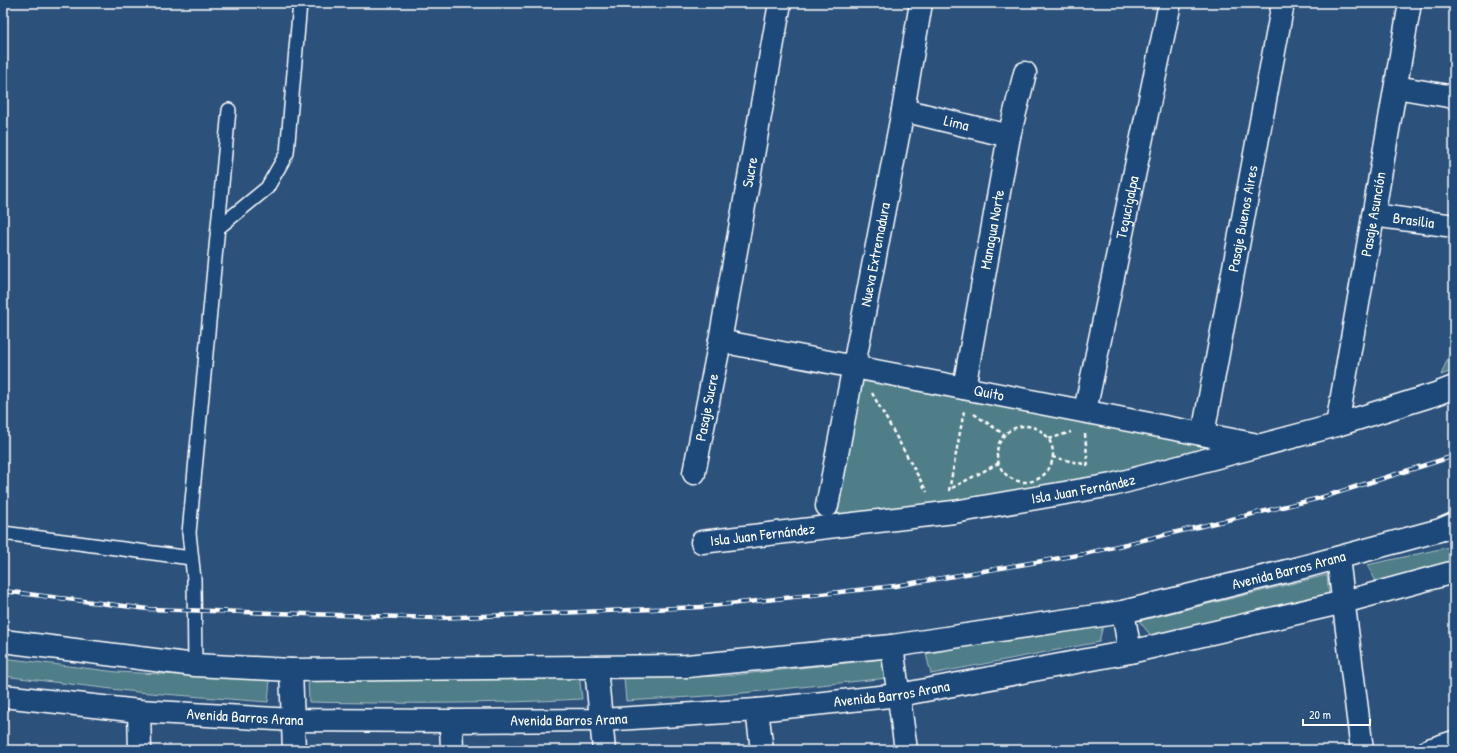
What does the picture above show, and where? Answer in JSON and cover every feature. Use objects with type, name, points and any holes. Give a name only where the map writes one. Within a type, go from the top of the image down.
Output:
[{"type":"street","name":"Sucre","points":[[720,341],[780,3]]},
{"type":"street","name":"Nueva Extremadura","points":[[827,506],[903,110],[921,3]]},
{"type":"street","name":"Tegucigalpa","points":[[1085,420],[1170,3]]},
{"type":"street","name":"Pasaje Buenos Aires","points":[[1204,434],[1283,3]]},
{"type":"street","name":"Pasaje Asunción","points":[[1337,425],[1410,3]]},
{"type":"street","name":"Managua Norte","points":[[964,388],[1009,136],[1025,73]]},
{"type":"street","points":[[1396,86],[1454,98]]},
{"type":"street","name":"Lima","points":[[903,110],[1009,136]]},
{"type":"street","name":"Brasilia","points":[[1373,215],[1454,226]]},
{"type":"street","name":"Quito","points":[[720,341],[964,388],[1085,420],[1204,434],[1259,445]]},
{"type":"street","name":"Pasaje Sucre","points":[[694,473],[720,341]]},
{"type":"street","name":"Isla Juan Fernández","points":[[702,542],[946,513],[1112,485],[1337,425],[1454,387]]},
{"type":"street","name":"Avenida Barros Arana","points":[[3,641],[195,665],[291,670],[687,666],[892,646],[1123,612],[1338,558],[1454,524]]},
{"type":"street","points":[[1338,558],[1362,750]]},
{"type":"street","name":"Avenida Barros Arana","points":[[3,696],[139,711],[293,720],[600,720],[757,710],[899,696],[1130,652],[1344,602],[1454,572]]},
{"type":"street","points":[[1123,612],[1130,652]]},
{"type":"street","points":[[892,646],[906,750]]},
{"type":"street","points":[[596,668],[604,750]]},
{"type":"street","points":[[291,670],[294,750]]},
{"type":"street","points":[[757,710],[762,750]]},
{"type":"street","points":[[139,711],[140,750]]},
{"type":"street","points":[[451,721],[452,750]]},
{"type":"street","points":[[1429,750],[1454,742]]},
{"type":"lane","points":[[218,228],[267,188],[286,153],[300,3]]},
{"type":"lane","points":[[195,665],[194,579],[189,533],[229,110]]},
{"type":"lane","points":[[3,533],[191,558]]},
{"type":"path","points":[[854,367],[863,377],[935,505],[946,513],[964,407],[1005,435]]},
{"type":"path","points":[[1049,439],[1085,420],[1091,489]]},
{"type":"path","points":[[1027,426],[1039,430],[1049,439],[1053,451],[1052,463],[1045,474],[1035,481],[1023,482],[1010,479],[1001,470],[997,458],[998,446],[1005,435],[1015,428],[1027,426]]},
{"type":"path","points":[[1052,458],[1088,465]]},
{"type":"path","points":[[949,490],[999,463]]},
{"type":"green space","points":[[1454,343],[1454,370],[1441,375]]},
{"type":"green space","points":[[863,377],[1214,445],[1180,463],[1067,489],[837,517]]},
{"type":"green space","points":[[1454,546],[1454,561],[1377,583],[1367,565]]},
{"type":"green space","points":[[1327,575],[1329,597],[1153,638],[1139,621]]},
{"type":"green space","points":[[1104,621],[1099,642],[931,674],[926,654]]},
{"type":"green space","points":[[3,658],[117,672],[270,679],[268,702],[137,692],[3,676]]},
{"type":"green space","points":[[884,659],[888,678],[723,695],[626,701],[624,678],[725,676]]},
{"type":"green space","points":[[579,674],[582,699],[446,703],[309,702],[308,679]]},
{"type":"railway","points":[[3,591],[148,609],[436,618],[701,607],[895,586],[1084,554],[1320,498],[1454,456]]}]
